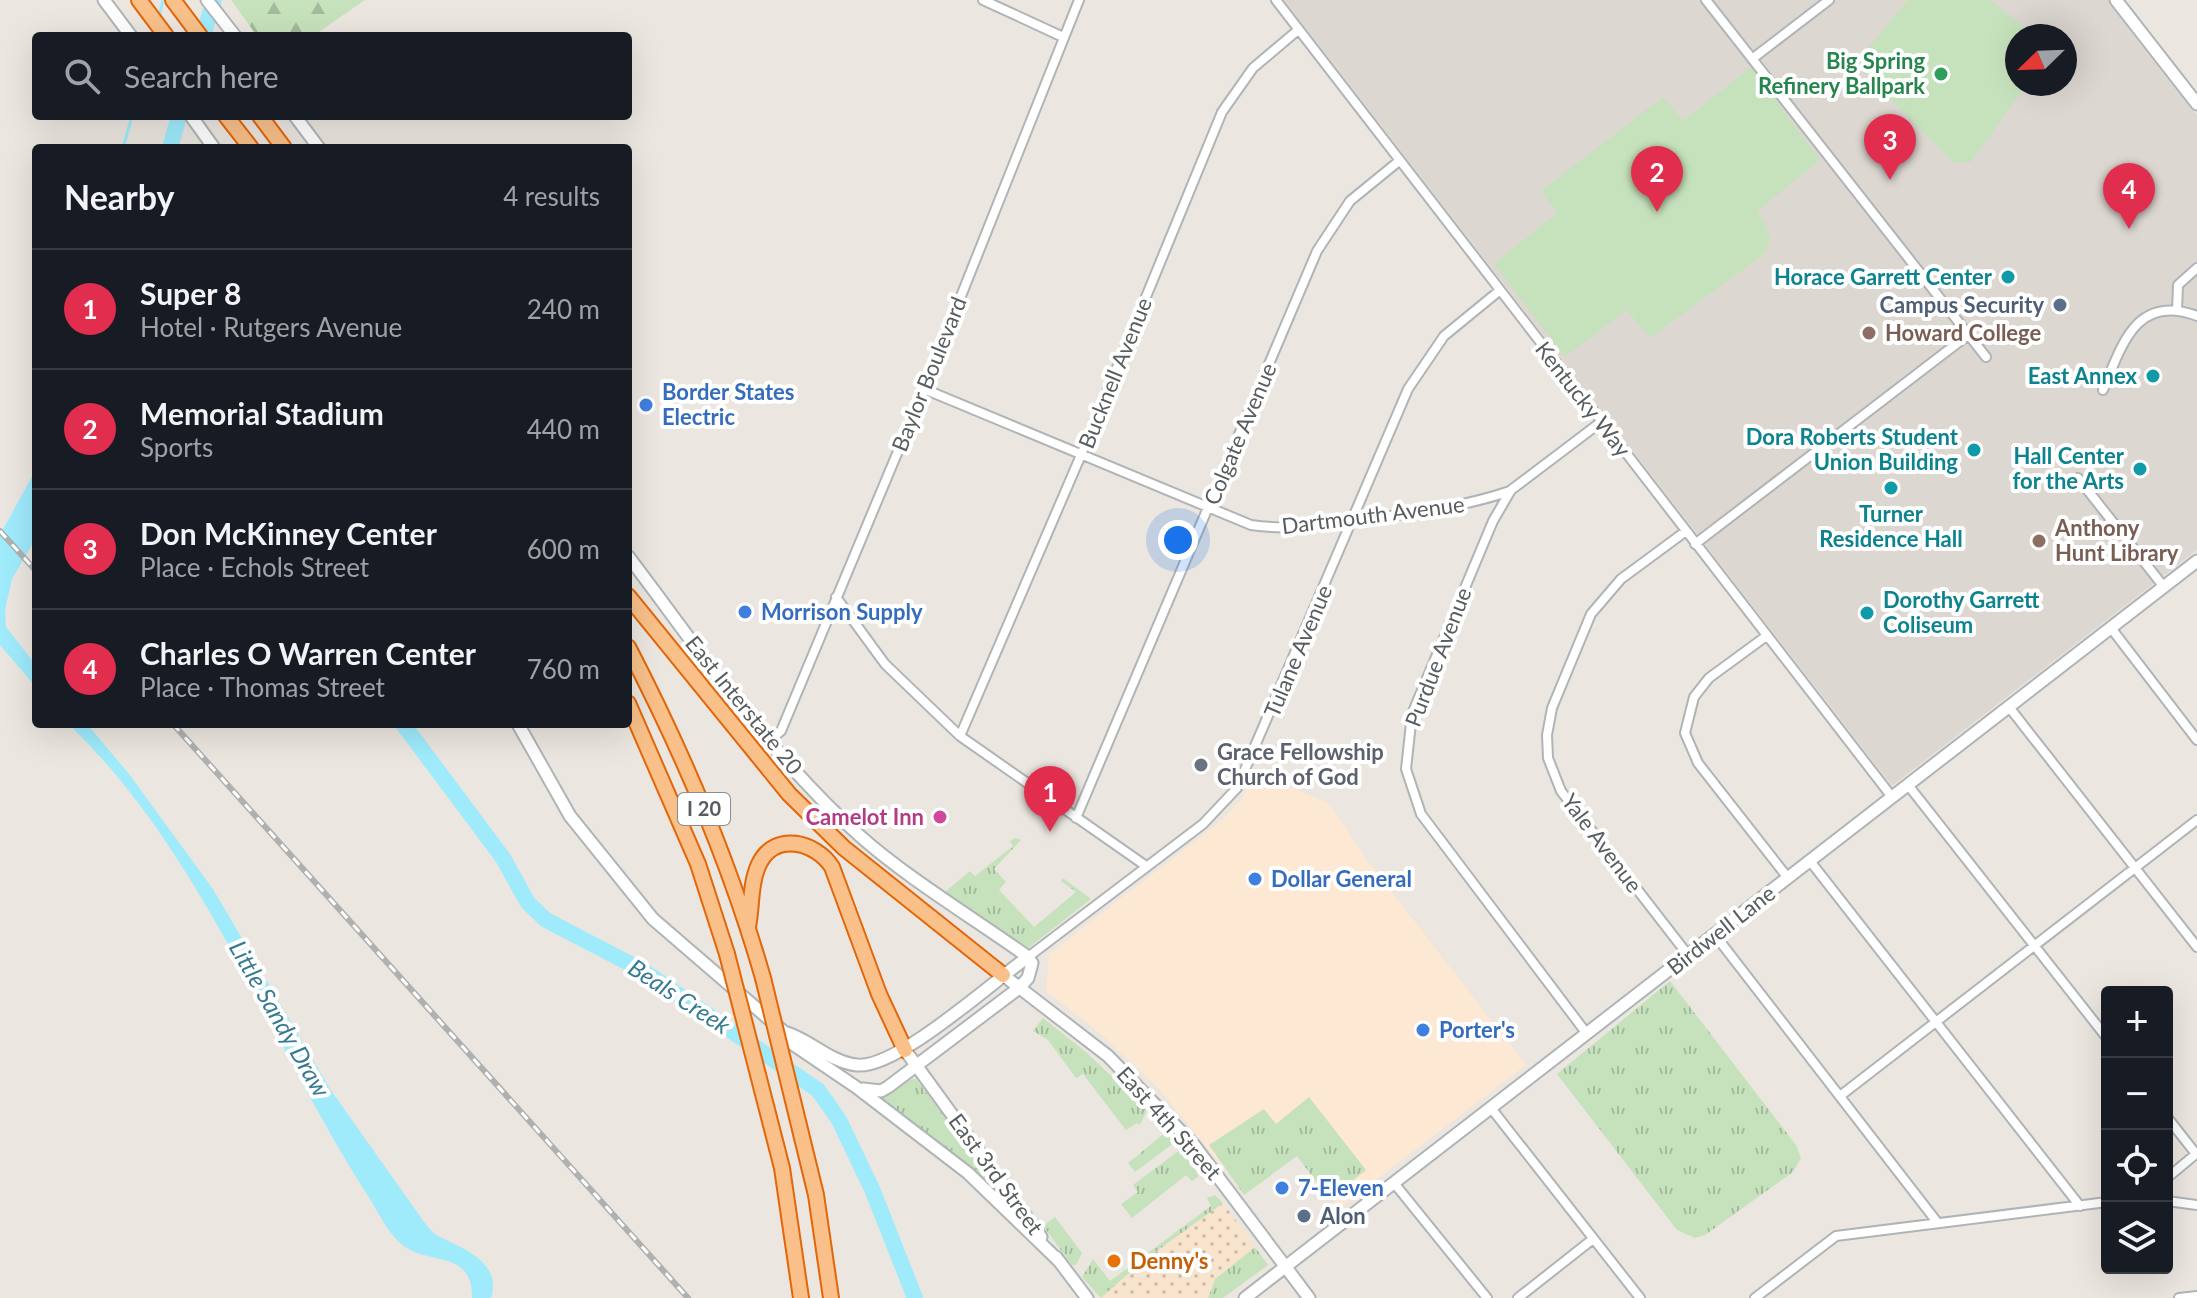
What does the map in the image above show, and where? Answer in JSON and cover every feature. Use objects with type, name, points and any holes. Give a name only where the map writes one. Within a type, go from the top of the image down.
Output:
[{"type":"highway","points":[[139,0],[163,32]]},
{"type":"highway","points":[[173,0],[197,32]]},
{"type":"highway","points":[[229,120],[248,144]]},
{"type":"highway","points":[[263,120],[281,144]]},
{"type":"highway","points":[[632,601],[789,794],[844,848],[1003,975]]},
{"type":"highway","name":"I 20","points":[[632,655],[684,763],[748,927],[816,1195],[831,1298]]},
{"type":"highway","name":"I 20","points":[[632,712],[698,864],[727,954],[782,1168],[801,1298]]},
{"type":"highway","points":[[748,927],[754,879],[764,857],[789,843],[807,844],[818,850],[832,867],[879,994],[905,1050]]},
{"type":"main road","points":[[104,0],[128,32]]},
{"type":"main road","points":[[207,0],[232,32]]},
{"type":"main road","points":[[2116,0],[2197,104]]},
{"type":"main road","points":[[194,120],[211,144]]},
{"type":"main road","points":[[298,120],[316,144]]},
{"type":"main road","name":"East Interstate 20","points":[[632,561],[769,741],[862,838],[1028,957]]},
{"type":"main road","name":"Birdwell Lane","points":[[1245,1298],[2197,561]]},
{"type":"main road","points":[[520,728],[570,816],[653,919],[784,1032],[791,1043],[856,1087],[968,1173],[1059,1261]]},
{"type":"main road","points":[[856,1087],[881,1091],[917,1067],[1019,988],[1028,978],[1032,963],[1028,957]]},
{"type":"main road","name":"Tulane Avenue","points":[[784,1032],[799,1036],[832,1057],[856,1065],[875,1064],[905,1050],[1028,957]]},
{"type":"main road","name":"East 4th Street","points":[[1003,975],[1108,1056],[1194,1145],[1309,1298]]},
{"type":"main road","name":"East 3rd Street","points":[[905,1050],[1087,1298]]},
{"type":"street","points":[[983,0],[1063,37]]},
{"type":"street","name":"Baylor Boulevard","points":[[769,741],[781,731],[924,389],[1079,0]]},
{"type":"street","name":"Kentucky Way","points":[[1276,0],[1765,637],[1892,797]]},
{"type":"street","points":[[1706,0],[1986,357]]},
{"type":"street","points":[[1752,59],[1829,0]]},
{"type":"street","name":"Bucknell Avenue","points":[[960,736],[1081,455],[1222,112],[1253,68],[1298,30]]},
{"type":"street","name":"Colgate Avenue","points":[[1076,818],[1317,251],[1350,201],[1399,161]]},
{"type":"street","points":[[2177,310],[2178,285],[2197,268]]},
{"type":"street","name":"Tulane Avenue","points":[[1028,957],[1203,824],[1237,788],[1418,371],[1444,336],[1499,291]]},
{"type":"street","points":[[2103,390],[2129,332],[2149,315],[2177,310],[2197,316]]},
{"type":"street","points":[[1695,544],[1968,335]]},
{"type":"street","name":"Dartmouth Avenue","points":[[924,389],[1251,525],[1277,529],[1466,506],[1511,490]]},
{"type":"street","name":"Purdue Avenue","points":[[1587,1034],[1421,814],[1406,769],[1412,714],[1493,521],[1511,490],[1601,422]]},
{"type":"street","points":[[2078,478],[2164,587]]},
{"type":"street","name":"Yale Avenue","points":[[1686,531],[1621,579],[1591,614],[1552,708],[1547,735],[1548,758],[1561,791],[1688,955]]},
{"type":"street","points":[[836,597],[885,664],[960,736],[1146,866]]},
{"type":"street","points":[[2111,628],[2197,740]]},
{"type":"street","points":[[1765,637],[1709,678],[1694,697],[1685,733],[1698,763],[1788,878]]},
{"type":"street","points":[[2009,707],[2197,947]]},
{"type":"street","points":[[1908,785],[2101,1030]]},
{"type":"street","points":[[1840,1096],[2197,820]]},
{"type":"street","points":[[1810,861],[2080,1206]]},
{"type":"street","points":[[1715,935],[1937,1222]]},
{"type":"street","points":[[1491,1108],[1640,1298]]},
{"type":"street","points":[[2173,1125],[2196,1154],[2173,1173]]},
{"type":"street","points":[[1394,1183],[1487,1298]]},
{"type":"street","points":[[2173,1202],[2197,1205]]},
{"type":"street","points":[[1755,1298],[1836,1236],[2101,1203]]},
{"type":"street","points":[[1518,1298],[1593,1239]]},
{"type":"shaded area","name":"Howard College","points":[[1284,0],[2108,0],[2197,115],[2197,550],[1892,786]]},
{"type":"shaded area","points":[[1256,773],[1330,804],[1367,860],[1526,1065],[1339,1208],[1298,1153],[1245,1194],[1158,1088],[1101,1034],[1046,991],[1049,954],[1222,820],[1240,801]]},
{"type":"green space","points":[[231,0],[365,0],[319,32],[254,32]]},
{"type":"green space","name":"Big Spring Refinery Ballpark","points":[[1908,0],[1990,0],[2020,24],[2005,24],[2005,96],[2018,96],[1971,162],[1954,163],[1855,64]]},
{"type":"green space","points":[[1751,67],[1820,160],[1757,211],[1770,236],[1764,254],[1650,338],[1627,310],[1565,357],[1494,264],[1557,213],[1541,191],[1663,97],[1683,121]]},
{"type":"green space","points":[[1015,838],[1021,840],[994,869],[1006,882],[999,890],[1034,927],[1076,892],[1061,881],[1063,878],[1091,899],[1027,949],[945,892],[970,871],[975,876],[1013,846],[1010,841]]},
{"type":"green space","points":[[1670,981],[1796,1145],[1801,1158],[1793,1172],[1705,1235],[1695,1238],[1677,1230],[1557,1074]]},
{"type":"green space","points":[[1043,1018],[1087,1053],[1147,1110],[1140,1125],[1137,1123],[1126,1130],[1083,1074],[1076,1078],[1048,1040],[1033,1031]]},
{"type":"green space","points":[[916,1079],[1009,1204],[879,1098]]},
{"type":"green space","points":[[1309,1097],[1366,1170],[1329,1199],[1297,1156],[1244,1195],[1209,1145],[1264,1109],[1276,1124]]},
{"type":"green space","points":[[1166,1132],[1175,1142],[1135,1172],[1128,1163]]},
{"type":"green space","points":[[1181,1149],[1199,1176],[1192,1181],[1186,1175],[1132,1218],[1121,1204],[1138,1192],[1133,1185]]},
{"type":"green space","points":[[1215,1195],[1223,1203],[1142,1262],[1101,1298],[1082,1277],[1093,1259],[1110,1281],[1211,1206],[1207,1198]]},
{"type":"green space","points":[[1055,1217],[1082,1253],[1076,1265],[1072,1265],[1043,1226]]},
{"type":"green space","points":[[1255,1247],[1268,1265],[1223,1298],[1208,1298],[1215,1279]]},
{"type":"sand","points":[[1223,1203],[1255,1247],[1215,1279],[1208,1298],[1101,1298],[1142,1262]]},
{"type":"water","points":[[32,476],[32,545],[12,579],[5,610],[6,627],[32,660],[32,682],[0,645],[0,535]]},
{"type":"water","points":[[72,728],[90,728],[129,774],[213,889],[330,1089],[424,1222],[435,1234],[470,1252],[486,1266],[493,1286],[491,1298],[472,1298],[470,1282],[456,1264],[408,1249],[390,1231],[332,1137],[196,888],[115,774]]},
{"type":"waterway","name":"Little Sandy Draw","points":[[159,17],[163,0]]},
{"type":"waterway","name":"Beals Creek","points":[[204,32],[214,0]]},
{"type":"waterway","name":"Little Sandy Draw","points":[[124,144],[131,120]]},
{"type":"waterway","name":"Beals Creek","points":[[171,144],[178,120]]},
{"type":"waterway","name":"Beals Creek","points":[[406,728],[503,858],[528,903],[546,920],[642,970],[818,1090],[839,1120],[872,1189],[915,1298]]},
{"type":"railway","points":[[0,531],[32,567]]},
{"type":"railway","points":[[177,728],[688,1298]]},
{"type":"place","name":"Big Spring Refinery Ballpark","points":[[1941,74]]},
{"type":"place","name":"Don McKinney Center","points":[[1890,180]]},
{"type":"place","name":"Memorial Stadium","points":[[1657,212]]},
{"type":"place","name":"Charles O Warren Center","points":[[2129,229]]},
{"type":"place","name":"Horace Garrett Center","points":[[2008,277]]},
{"type":"place","name":"Campus Security","points":[[2060,305]]},
{"type":"place","name":"Howard College","points":[[1869,333]]},
{"type":"place","name":"East Annex","points":[[2153,376]]},
{"type":"place","name":"Border States Electric","points":[[646,405]]},
{"type":"place","name":"Dora Roberts Student Union Building","points":[[1974,450]]},
{"type":"place","name":"Hall Center for the Arts","points":[[2140,469]]},
{"type":"place","name":"Turner Residence Hall","points":[[1891,488]]},
{"type":"place","name":"Anthony Hunt Library","points":[[2039,541]]},
{"type":"place","name":"Morrison Supply","points":[[745,612]]},
{"type":"place","name":"Dorothy Garrett Coliseum","points":[[1867,613]]},
{"type":"place","name":"Grace Fellowship Church of God","points":[[1201,765]]},
{"type":"place","name":"Camelot Inn","points":[[940,817]]},
{"type":"place","name":"Super 8","points":[[1050,832]]},
{"type":"place","name":"Dollar General","points":[[1255,879]]},
{"type":"place","name":"Porter's","points":[[1423,1030]]},
{"type":"place","name":"7-Eleven","points":[[1282,1188]]},
{"type":"place","name":"Alon","points":[[1304,1216]]},
{"type":"place","name":"Denny's","points":[[1114,1261]]}]
